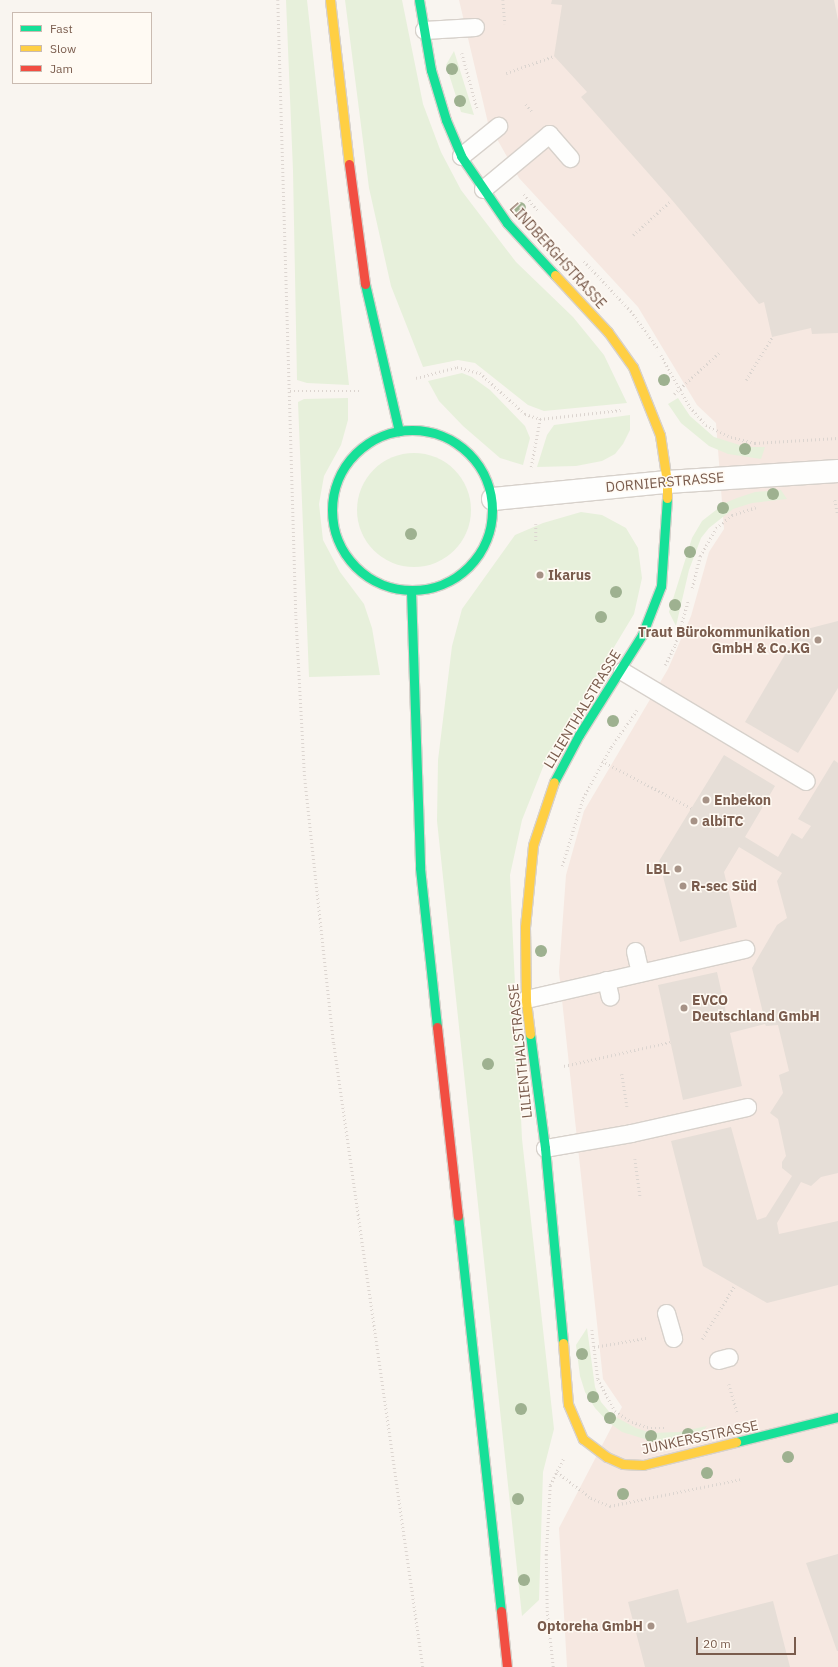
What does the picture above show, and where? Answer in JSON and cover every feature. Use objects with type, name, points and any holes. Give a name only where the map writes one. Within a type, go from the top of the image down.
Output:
[{"type":"street","points":[[330,0],[362,273],[399,431]]},
{"type":"street","name":"LINDBERGHSTRASSE","points":[[419,0],[431,70],[446,120],[461,156],[507,223],[608,332],[633,367],[660,435],[667,482]]},
{"type":"street","points":[[420,430],[442,436],[461,446],[476,462],[493,499],[491,525],[483,546],[471,565],[447,582],[433,588],[411,591],[385,587],[362,574],[344,555],[336,536],[331,504],[338,478],[352,456],[374,439],[399,431],[420,430]]},
{"type":"street","name":"DORNIERSTRASSE","points":[[493,499],[667,482],[838,471]]},
{"type":"street","name":"LILIENTHALSTRASSE","points":[[578,1429],[568,1404],[545,1148],[526,999],[525,927],[533,845],[553,784],[573,745],[622,671],[642,635],[661,586],[665,551],[667,482]]},
{"type":"street","points":[[411,591],[420,868],[507,1667]]},
{"type":"street","name":"JUNKERSSTRASSE","points":[[578,1429],[583,1439],[607,1457],[623,1464],[643,1465],[745,1442],[838,1417]]},
{"type":"lane","points":[[424,30],[475,27]]},
{"type":"lane","points":[[461,156],[498,126]]},
{"type":"lane","points":[[483,188],[549,134],[570,158]]},
{"type":"lane","points":[[622,671],[806,781]]},
{"type":"lane","points":[[526,999],[745,949]]},
{"type":"lane","points":[[635,951],[640,972]]},
{"type":"lane","points":[[606,980],[610,997]]},
{"type":"lane","points":[[545,1148],[631,1133],[748,1107]]},
{"type":"lane","points":[[666,1313],[673,1335]]},
{"type":"path","points":[[278,0],[296,614],[306,787],[334,1044],[423,1667]]},
{"type":"path","points":[[503,0],[505,24]]},
{"type":"path","points":[[456,28],[485,136]]},
{"type":"path","points":[[506,73],[554,56]]},
{"type":"path","points":[[506,170],[543,217]]},
{"type":"path","points":[[634,235],[672,200]]},
{"type":"path","points":[[579,256],[652,337],[690,407],[706,425],[731,437],[755,443],[838,438]]},
{"type":"path","points":[[746,380],[772,337]]},
{"type":"path","points":[[290,391],[350,393],[388,386],[457,367],[480,373],[526,414],[540,419],[649,406],[667,399],[721,351]]},
{"type":"path","points":[[535,494],[530,466],[540,419]]},
{"type":"path","points":[[573,745],[691,808]]},
{"type":"path","points":[[535,1072],[670,1042]]},
{"type":"path","points":[[698,1345],[735,1285]]},
{"type":"path","points":[[563,1352],[673,1335]]},
{"type":"path","points":[[723,1358],[745,1442]]},
{"type":"path","points":[[552,1667],[547,1612],[546,1555],[550,1486],[578,1429]]},
{"type":"shaded area","points":[[459,0],[838,0],[838,1667],[567,1667],[559,1528],[622,1407],[603,1379],[559,972],[566,875],[584,811],[668,669],[691,616],[709,552],[724,529],[716,423],[697,405],[638,307],[519,178],[488,123]]},
{"type":"green space","points":[[286,0],[307,0],[349,385],[307,383],[297,380],[293,171]]},
{"type":"green space","points":[[345,0],[402,0],[423,104],[441,152],[461,190],[516,262],[573,317],[604,355],[627,403],[544,411],[528,405],[475,363],[458,360],[423,367],[391,286],[369,188]]},
{"type":"green space","points":[[454,51],[474,115],[461,112],[446,65]]},
{"type":"green space","points":[[462,373],[472,377],[490,390],[525,426],[530,438],[523,465],[500,458],[463,426],[439,401],[428,381]]},
{"type":"green space","points":[[348,398],[348,420],[341,445],[324,476],[319,504],[323,540],[340,572],[364,604],[372,628],[380,675],[309,677],[298,402],[304,399]]},
{"type":"green space","points":[[678,398],[690,416],[714,437],[746,447],[765,447],[761,459],[728,454],[709,446],[681,423],[668,404]]},
{"type":"green space","points":[[630,415],[630,430],[623,444],[615,454],[602,461],[576,466],[537,467],[547,435],[554,425]]},
{"type":"green space","points":[[414,453],[425,454],[436,458],[446,463],[454,470],[461,478],[466,488],[470,499],[470,521],[466,532],[461,542],[454,550],[446,557],[436,562],[425,566],[414,567],[403,566],[392,562],[382,557],[374,550],[367,542],[362,532],[358,521],[357,510],[358,499],[362,488],[367,478],[374,470],[382,463],[392,458],[403,454]]},
{"type":"green space","points":[[781,490],[787,499],[752,503],[733,509],[709,528],[701,538],[689,570],[676,626],[669,612],[692,538],[702,521],[725,503],[737,498],[755,492]]},
{"type":"green space","points":[[581,512],[602,515],[626,528],[638,548],[642,578],[634,614],[545,762],[522,820],[510,875],[522,1139],[554,1429],[543,1472],[539,1600],[522,1616],[437,821],[438,760],[452,646],[462,609],[515,535],[543,523]]},
{"type":"green space","points":[[587,1328],[595,1387],[601,1402],[612,1415],[636,1428],[651,1433],[679,1432],[707,1426],[697,1439],[661,1444],[622,1432],[608,1422],[595,1408],[585,1392],[580,1376],[576,1345]]},
{"type":"building","points":[[552,0],[834,0],[838,20],[838,333],[812,334],[811,328],[772,337],[764,302],[759,304],[672,200],[581,97],[587,92],[554,56],[562,5],[551,4]]},
{"type":"building","points":[[838,621],[838,688],[798,753],[745,722],[799,631]]},
{"type":"building","points":[[724,755],[775,786],[745,837],[778,857],[792,833],[802,839],[811,826],[798,819],[834,760],[838,763],[838,1173],[821,1177],[811,1186],[801,1182],[777,1223],[779,1234],[838,1221],[838,1285],[767,1303],[703,1266],[671,1141],[731,1127],[757,1220],[766,1217],[792,1176],[782,1168],[782,1162],[786,1156],[778,1119],[770,1113],[783,1093],[779,1075],[789,1071],[778,1025],[766,1026],[765,1024],[730,1033],[742,1086],[683,1100],[658,985],[717,972],[728,1021],[763,1013],[752,968],[777,925],[787,918],[777,881],[782,873],[739,847],[724,872],[737,927],[680,942],[659,861]]},
{"type":"building","points":[[838,1554],[838,1651],[837,1651],[806,1563]]},
{"type":"building","points":[[678,1589],[687,1623],[773,1601],[790,1667],[645,1667],[628,1602]]},
{"type":"traffic: fast","points":[[419,0],[431,70],[446,120],[461,156],[507,223],[555,275]]},
{"type":"traffic: fast","points":[[365,284],[399,431]]},
{"type":"traffic: fast","points":[[420,430],[435,433],[450,439],[469,453],[479,465],[486,479],[491,494],[492,510],[491,526],[486,541],[479,555],[469,567],[457,577],[435,587],[420,590],[404,590],[389,587],[367,577],[355,567],[345,555],[333,526],[332,502],[335,487],[345,465],[355,453],[367,443],[396,431],[420,430]]},
{"type":"traffic: fast","points":[[554,782],[579,735],[642,635],[661,586],[667,498]]},
{"type":"traffic: fast","points":[[411,591],[420,868],[437,1027]]},
{"type":"traffic: fast","points":[[530,1034],[545,1148],[563,1343]]},
{"type":"traffic: fast","points":[[458,1216],[501,1611]]},
{"type":"traffic: fast","points":[[736,1442],[838,1417]]},
{"type":"traffic: slow","points":[[330,0],[349,164]]},
{"type":"traffic: slow","points":[[555,275],[608,332],[633,367],[660,435],[667,482],[667,498]]},
{"type":"traffic: slow","points":[[530,1034],[526,999],[525,927],[533,845],[554,782]]},
{"type":"traffic: slow","points":[[563,1343],[568,1404],[583,1439],[607,1457],[623,1464],[643,1465],[736,1442]]},
{"type":"traffic: jam","points":[[349,164],[365,284]]},
{"type":"traffic: jam","points":[[437,1027],[458,1216]]},
{"type":"traffic: jam","points":[[501,1611],[507,1667]]},
{"type":"place","name":"Ikarus","points":[[540,575]]},
{"type":"place","name":"Traut Bürokommunikation GmbH & Co.KG","points":[[818,640]]},
{"type":"place","name":"Enbekon","points":[[706,800]]},
{"type":"place","name":"albiTC","points":[[694,821]]},
{"type":"place","name":"LBL","points":[[678,869]]},
{"type":"place","name":"R-sec Süd","points":[[683,886]]},
{"type":"place","name":"EVCO Deutschland GmbH","points":[[684,1008]]},
{"type":"place","name":"Optoreha GmbH","points":[[651,1626]]}]
